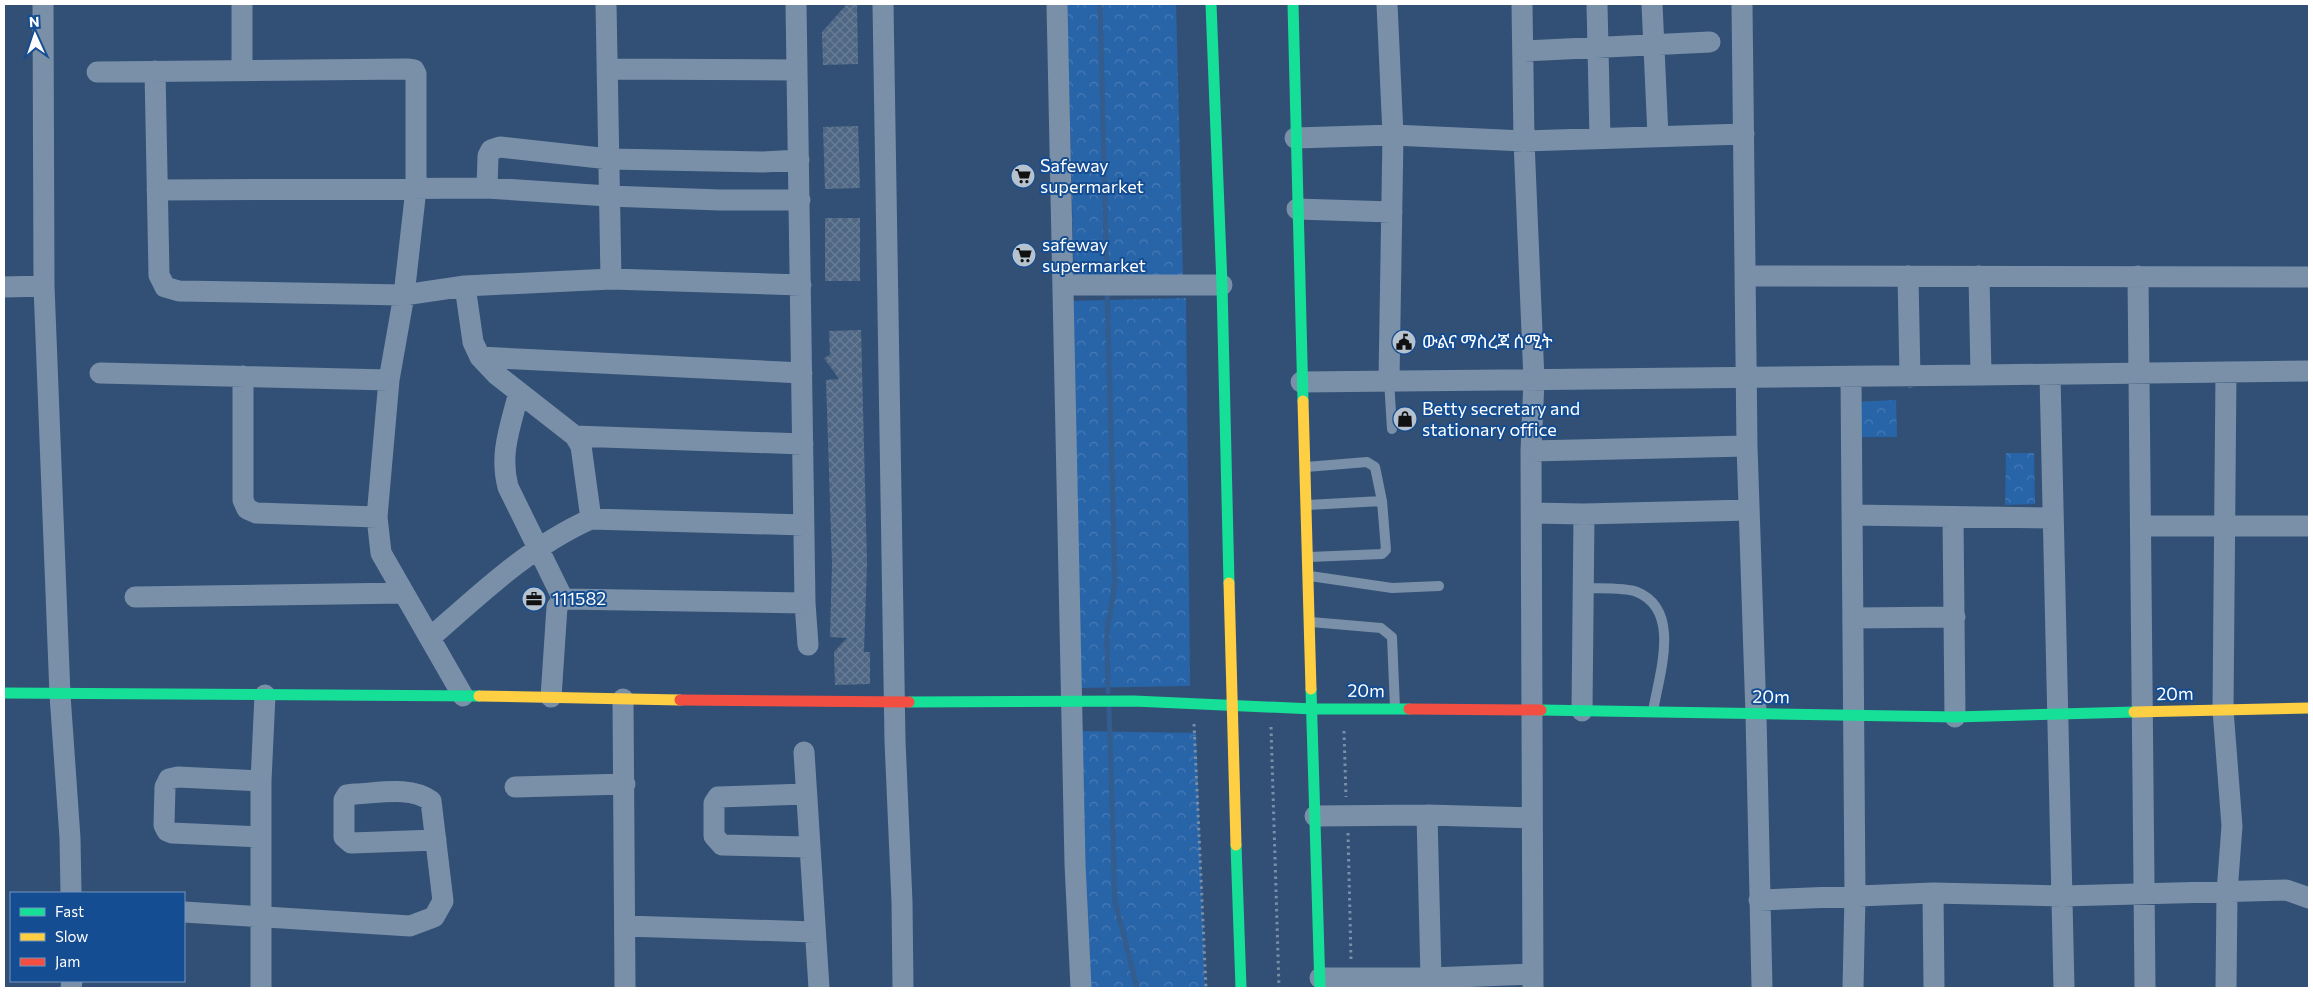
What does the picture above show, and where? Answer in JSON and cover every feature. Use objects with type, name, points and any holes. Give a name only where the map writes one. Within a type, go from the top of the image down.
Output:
[{"type":"street","points":[[43,4],[44,286],[60,695],[70,838],[71,892]]},
{"type":"street","points":[[242,4],[242,70]]},
{"type":"street","points":[[606,4],[611,279]]},
{"type":"street","points":[[796,4],[805,603],[808,645]]},
{"type":"street","points":[[884,4],[895,741],[902,902],[903,988]]},
{"type":"street","points":[[1057,4],[1075,864],[1081,988]]},
{"type":"street","points":[[1211,4],[1222,285],[1241,988]]},
{"type":"street","points":[[1293,4],[1301,382],[1309,576],[1320,983],[1351,978],[1533,981],[1532,451],[1534,380],[1524,141],[1522,4]]},
{"type":"street","points":[[1387,4],[1393,135],[1389,380]]},
{"type":"street","points":[[1597,4],[1600,138]]},
{"type":"street","points":[[1652,4],[1658,136]]},
{"type":"street","points":[[1742,4],[1747,446],[1756,714],[1762,988]]},
{"type":"street","points":[[1523,51],[1710,42]]},
{"type":"street","points":[[608,69],[797,70]]},
{"type":"street","points":[[97,72],[414,70],[416,74],[416,188],[404,295],[389,380],[377,517],[380,553],[463,696]]},
{"type":"street","points":[[155,71],[159,275],[166,287],[179,291],[404,295],[465,286],[611,279],[801,285]]},
{"type":"street","points":[[1296,138],[1393,135],[1524,141],[1744,134]]},
{"type":"street","points":[[486,188],[488,156],[491,150],[500,148],[609,159],[763,162],[799,160]]},
{"type":"street","points":[[157,190],[486,188],[608,196],[800,200]]},
{"type":"street","points":[[1297,209],[1392,212]]},
{"type":"street","points":[[1745,276],[2309,277]]},
{"type":"street","points":[[1908,276],[1910,377]]},
{"type":"street","points":[[1979,276],[1981,374]]},
{"type":"street","points":[[2138,276],[2145,988]]},
{"type":"street","points":[[1064,285],[1222,285]]},
{"type":"street","points":[[4,287],[44,286]]},
{"type":"street","points":[[465,286],[473,342],[480,357],[575,436],[581,446],[591,519]]},
{"type":"street","points":[[480,357],[802,373]]},
{"type":"street","points":[[1301,382],[1746,379],[1981,374],[2050,375],[2309,371]]},
{"type":"street","points":[[100,372],[389,380]]},
{"type":"street","points":[[2226,372],[2223,710],[2232,826],[2227,892],[2226,988]]},
{"type":"street","points":[[2050,375],[2064,988]]},
{"type":"street","points":[[243,376],[242,500],[247,509],[256,513],[377,517]]},
{"type":"street","points":[[1851,377],[1855,895],[1853,988]]},
{"type":"street","points":[[520,392],[503,454],[503,470],[508,487],[563,598]]},
{"type":"street","points":[[575,436],[803,444]]},
{"type":"street","points":[[1532,451],[1747,446]]},
{"type":"street","points":[[1532,513],[1584,514],[1749,510]]},
{"type":"street","points":[[1582,710],[1584,514]]},
{"type":"street","points":[[1852,515],[2053,518]]},
{"type":"street","points":[[1953,517],[1956,716]]},
{"type":"street","points":[[430,638],[503,574],[566,530],[591,519],[804,525]]},
{"type":"street","points":[[2141,526],[2309,526]]},
{"type":"street","points":[[135,597],[404,593]]},
{"type":"street","points":[[563,598],[805,603]]},
{"type":"street","points":[[551,697],[557,607],[563,598]]},
{"type":"street","points":[[1853,618],[1955,617]]},
{"type":"street","name":"20m","points":[[4,693],[60,695],[463,696],[895,702],[1134,701],[1313,709],[1582,710],[1956,716],[2309,708]]},
{"type":"street","points":[[260,988],[262,918],[260,837],[265,695]]},
{"type":"street","points":[[624,699],[625,988]]},
{"type":"street","points":[[804,752],[808,847],[819,988]]},
{"type":"street","points":[[260,837],[172,833],[167,831],[164,825],[165,787],[169,779],[261,781]]},
{"type":"street","points":[[515,787],[625,784]]},
{"type":"street","points":[[805,794],[718,797],[714,803],[714,836],[722,845],[808,847]]},
{"type":"street","points":[[1315,816],[1427,815],[1532,818]]},
{"type":"street","points":[[1427,815],[1431,978]]},
{"type":"street","points":[[185,912],[410,926],[434,917],[443,901],[436,840]]},
{"type":"street","points":[[1759,900],[1933,893],[2062,896],[2286,890],[2309,898]]},
{"type":"street","points":[[1933,893],[1934,988]]},
{"type":"street","points":[[626,926],[814,932]]},
{"type":"lane","points":[[1389,380],[1392,429]]},
{"type":"lane","points":[[1304,467],[1367,462],[1374,467],[1382,501],[1386,550],[1382,554],[1308,557]]},
{"type":"lane","points":[[1306,505],[1382,501]]},
{"type":"lane","points":[[1309,576],[1392,588],[1439,586]]},
{"type":"lane","points":[[1583,588],[1635,591],[1650,599],[1661,617],[1664,644],[1653,712]]},
{"type":"lane","points":[[1310,622],[1381,628],[1392,636],[1395,709]]},
{"type":"path","points":[[1194,703],[1206,988]]},
{"type":"path","points":[[1271,707],[1279,988]]},
{"type":"path","points":[[1343,708],[1351,978]]},
{"type":"green space","points":[[1067,4],[1176,4],[1183,278],[1074,279]]},
{"type":"green space","points":[[1186,298],[1190,686],[1077,688],[1070,301]]},
{"type":"green space","points":[[1896,400],[1897,437],[1855,437],[1854,402]]},
{"type":"green space","points":[[2006,453],[2034,453],[2035,504],[2005,505]]},
{"type":"green space","points":[[1078,731],[1196,733],[1205,988],[1091,988]]},
{"type":"building","points":[[847,4],[857,4],[858,64],[823,65],[822,32]]},
{"type":"building","points":[[858,126],[860,188],[825,189],[823,127]]},
{"type":"building","points":[[825,218],[860,218],[860,281],[825,281]]},
{"type":"building","points":[[861,330],[867,563],[864,652],[870,652],[870,684],[835,685],[834,652],[847,638],[830,637],[832,564],[826,380],[839,379],[824,358],[830,355],[829,331]]},
{"type":"waterway","points":[[1100,4],[1107,281]]},
{"type":"waterway","points":[[1107,289],[1115,582],[1107,631],[1108,692]]},
{"type":"waterway","points":[[1109,708],[1115,901],[1137,988]]},
{"type":"traffic: fast","points":[[1211,4],[1222,285],[1229,583]]},
{"type":"traffic: fast","points":[[1293,4],[1303,401]]},
{"type":"traffic: fast","points":[[1311,689],[1320,988]]},
{"type":"traffic: fast","points":[[4,693],[479,696]]},
{"type":"traffic: fast","points":[[909,702],[1134,701],[1313,709],[1409,709]]},
{"type":"traffic: fast","points":[[1541,710],[1955,717],[2134,712]]},
{"type":"traffic: fast","points":[[1236,845],[1241,988]]},
{"type":"traffic: slow","points":[[1303,401],[1311,689]]},
{"type":"traffic: slow","points":[[1229,583],[1236,845]]},
{"type":"traffic: slow","points":[[479,696],[680,700]]},
{"type":"traffic: slow","points":[[2134,712],[2309,708]]},
{"type":"traffic: jam","points":[[680,700],[909,702]]},
{"type":"traffic: jam","points":[[1409,709],[1541,710]]},
{"type":"place","name":"Safeway supermarket","points":[[1023,176]]},
{"type":"place","name":"safeway supermarket","points":[[1024,255]]},
{"type":"place","name":"ውልና ማስረጃ ሰሚት","points":[[1404,342]]},
{"type":"place","name":"Betty secretary and stationary office","points":[[1405,419]]},
{"type":"place","name":"111582","points":[[534,599]]}]
